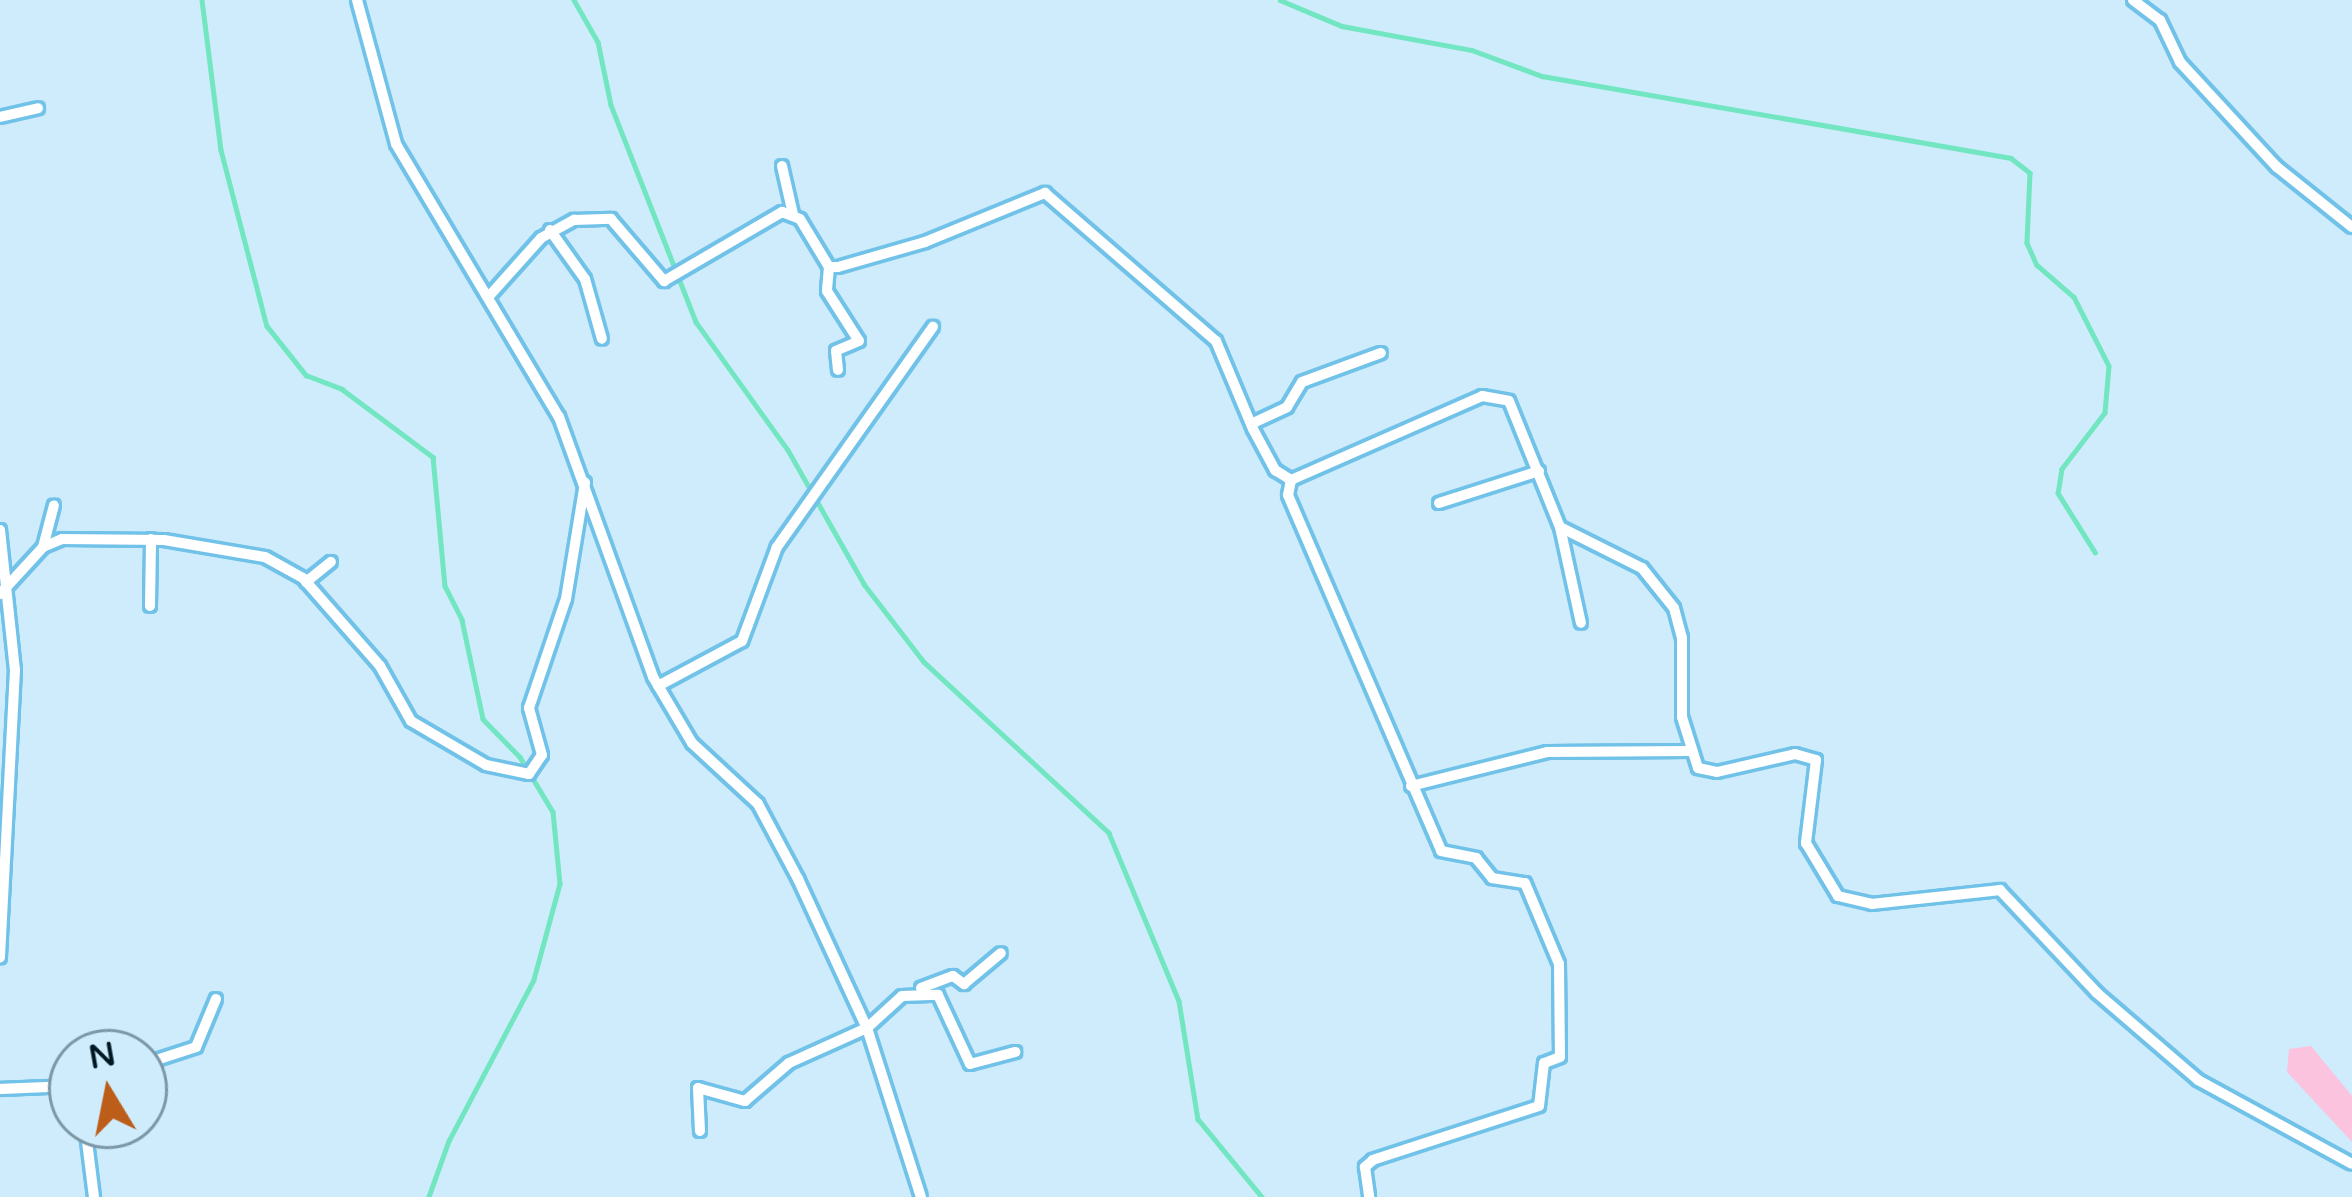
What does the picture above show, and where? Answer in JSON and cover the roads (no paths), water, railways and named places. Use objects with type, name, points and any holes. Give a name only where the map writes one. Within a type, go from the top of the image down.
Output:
[{"type":"street","points":[[357,0],[396,144],[431,214],[491,294],[586,480],[658,686],[692,743],[758,804],[774,830],[867,1028],[922,1197]]},
{"type":"street","points":[[2133,0],[2160,20],[2180,62],[2277,167],[2352,227]]},
{"type":"street","points":[[0,117],[38,108]]},
{"type":"street","points":[[782,166],[793,214],[829,267],[827,292],[859,340],[836,351],[838,370]]},
{"type":"street","points":[[829,267],[912,247],[1046,193],[1216,341],[1250,424],[1275,470],[1291,480]]},
{"type":"street","points":[[491,294],[550,230],[610,219],[664,281],[772,215],[793,214]]},
{"type":"street","points":[[550,230],[585,279],[602,339]]},
{"type":"street","points":[[658,686],[742,640],[777,547],[933,327]]},
{"type":"street","points":[[1250,424],[1287,407],[1302,382],[1382,353]]},
{"type":"street","points":[[1291,480],[1494,395],[1518,416],[1539,471],[1560,527],[1581,623]]},
{"type":"street","points":[[1439,502],[1539,471]]},
{"type":"street","points":[[2,592],[43,547],[62,539],[151,539],[265,557],[305,582],[380,666],[411,721],[486,765],[529,774],[542,764],[529,708],[566,599],[586,480]]},
{"type":"street","points":[[1291,480],[1288,495],[1446,858],[1476,858],[1492,878],[1528,887],[1558,964],[1561,1049],[1543,1066],[1538,1106],[1373,1160],[1365,1167],[1369,1197]]},
{"type":"street","points":[[43,547],[54,505]]},
{"type":"street","points":[[1560,527],[1642,568],[1666,594],[1682,638],[1679,692],[1691,751],[1706,773],[1795,754],[1816,760],[1806,843],[1838,896],[1872,904],[2000,890],[2097,993],[2198,1080],[2352,1164]]},
{"type":"street","points":[[0,530],[2,592],[15,670],[0,958]]},
{"type":"street","points":[[150,605],[151,539]]},
{"type":"street","points":[[305,582],[331,562]]},
{"type":"street","points":[[1411,786],[1547,752],[1691,751]]},
{"type":"street","points":[[700,1131],[698,1088],[745,1101],[788,1064],[867,1028],[902,996],[950,976],[964,984],[1001,953]]},
{"type":"street","points":[[902,996],[938,995],[970,1064],[1015,1052]]},
{"type":"street","points":[[168,1056],[196,1047],[216,999]]},
{"type":"street","points":[[0,1089],[48,1087]]},
{"type":"street","points":[[88,1149],[94,1197]]},
{"type":"waterway","points":[[202,0],[221,150],[267,326],[306,375],[342,389],[433,457],[445,586],[462,620],[483,719],[520,757],[553,812],[560,884],[534,980],[449,1141],[429,1197]]},
{"type":"waterway","points":[[574,0],[598,42],[611,105],[696,322],[788,450],[864,584],[924,662],[1109,833],[1179,1001],[1198,1119],[1262,1197]]},
{"type":"waterway","points":[[1280,0],[1342,26],[1472,50],[1542,76],[2011,158],[2030,173],[2027,243],[2037,265],[2074,297],[2109,366],[2105,413],[2062,469],[2058,493],[2095,552]]}]
